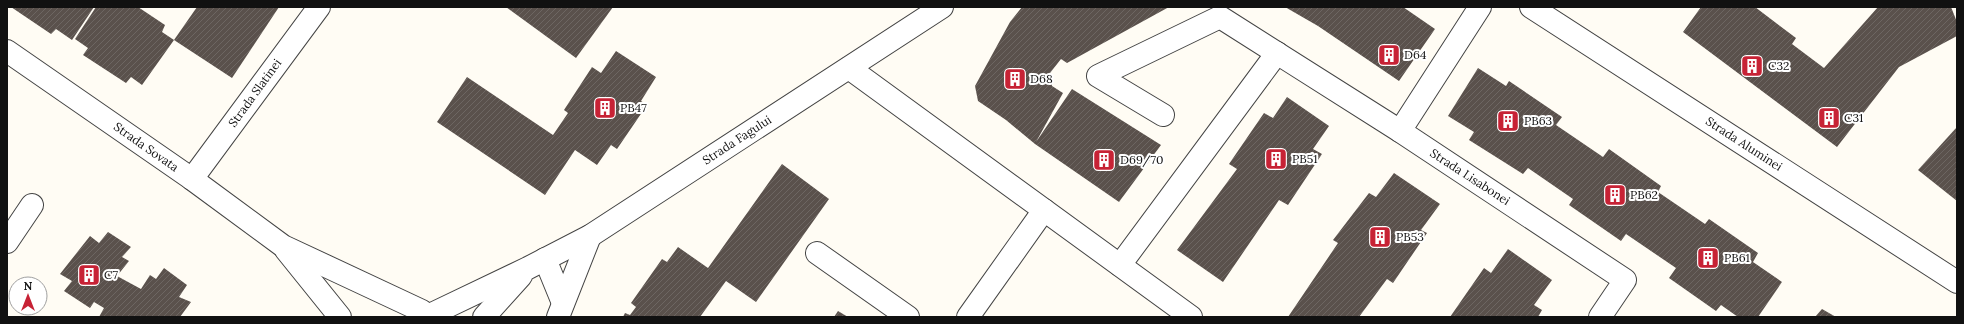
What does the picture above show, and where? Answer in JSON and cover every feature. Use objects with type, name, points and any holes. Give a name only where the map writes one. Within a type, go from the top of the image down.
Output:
[{"type":"street","name":"Strada Slatinei","points":[[192,179],[319,7]]},
{"type":"street","name":"Strada Fagului","points":[[400,317],[409,312],[433,313],[536,264],[590,236],[942,7]]},
{"type":"street","points":[[1163,115],[1098,76],[1220,17],[1400,131],[1480,7]]},
{"type":"street","name":"Strada Aluminei","points":[[1531,7],[1957,282]]},
{"type":"street","name":"Strada Sovata","points":[[7,51],[192,179],[283,246],[433,313]]},
{"type":"street","points":[[1120,266],[1277,53]]},
{"type":"street","points":[[849,68],[1192,317]]},
{"type":"street","name":"Strada Lisabonei","points":[[1400,131],[1625,280],[1600,317]]},
{"type":"street","points":[[7,242],[32,205]]},
{"type":"street","points":[[968,317],[1044,210]]},
{"type":"street","points":[[560,310],[590,236]]},
{"type":"street","name":"Strada Sovata","points":[[283,246],[340,317]]},
{"type":"street","points":[[817,253],[908,317]]},
{"type":"street","name":"Strada Fagului","points":[[484,317],[536,264]]},
{"type":"street","points":[[536,264],[560,310]]},
{"type":"building","points":[[11,7],[94,7],[72,40],[56,29],[51,34]]},
{"type":"building","points":[[96,7],[138,7],[165,25],[162,32],[174,40],[142,85],[131,77],[126,83],[83,55],[88,48],[75,39]]},
{"type":"building","points":[[197,7],[279,7],[232,78],[174,40]]},
{"type":"building","points":[[506,7],[613,7],[576,58]]},
{"type":"building","points":[[1022,7],[1169,7],[1067,63],[1061,59],[1050,73],[1052,86],[1063,93],[1036,142],[1072,89],[1161,145],[1119,202],[1035,144],[1006,120],[978,101],[975,86],[1010,22]]},
{"type":"building","name":"D64","points":[[1285,7],[1403,7],[1435,29],[1399,81],[1318,26]]},
{"type":"building","points":[[1701,7],[1755,7],[1796,38],[1792,44],[1824,68],[1878,7],[1951,7],[1957,22],[1957,36],[1899,67],[1837,147],[1683,32]]},
{"type":"building","points":[[616,51],[656,77],[641,101],[647,105],[617,149],[611,145],[597,165],[575,150],[545,195],[437,122],[467,77],[553,135],[568,113],[564,110],[592,67],[601,73]]},
{"type":"building","points":[[1478,68],[1506,86],[1509,81],[1562,117],[1556,125],[1603,157],[1609,149],[1661,186],[1658,192],[1705,224],[1709,219],[1758,253],[1753,262],[1782,282],[1758,317],[1738,317],[1721,305],[1716,311],[1669,278],[1676,268],[1626,234],[1621,241],[1569,205],[1573,199],[1528,168],[1523,174],[1469,140],[1474,132],[1448,116]]},
{"type":"building","name":"PB51","points":[[1287,97],[1329,126],[1313,149],[1322,154],[1288,205],[1279,200],[1223,282],[1177,250],[1237,169],[1229,164],[1264,113],[1273,118]]},
{"type":"building","points":[[1957,127],[1957,201],[1918,170]]},
{"type":"building","points":[[782,164],[829,199],[756,302],[726,281],[700,317],[623,317],[625,313],[630,315],[636,307],[631,303],[662,259],[667,262],[678,247],[708,268]]},
{"type":"building","name":"PB53","points":[[1394,173],[1440,204],[1421,230],[1427,233],[1393,283],[1387,279],[1359,317],[1288,317],[1338,243],[1333,240],[1369,193],[1376,197]]},
{"type":"building","name":"C7","points":[[108,232],[131,247],[122,257],[129,261],[117,276],[141,289],[150,275],[156,279],[164,268],[187,285],[179,297],[191,302],[180,317],[99,317],[104,308],[94,302],[90,308],[64,291],[72,281],[60,274],[90,236],[99,243]]},
{"type":"building","points":[[1508,249],[1552,280],[1534,305],[1542,310],[1538,317],[1450,317],[1484,268],[1491,273]]},
{"type":"building","points":[[1822,309],[1836,317],[1815,317]]},
{"type":"building","points":[[838,311],[848,317],[834,317]]},
{"type":"place","name":"D64","points":[[1389,55]]},
{"type":"place","name":"C32","points":[[1752,66]]},
{"type":"place","name":"D68","points":[[1015,79]]},
{"type":"place","name":"PB47","points":[[605,108]]},
{"type":"place","name":"C31","points":[[1829,118]]},
{"type":"place","name":"PB63","points":[[1508,121]]},
{"type":"place","name":"PB51","points":[[1276,159]]},
{"type":"place","name":"D69/70","points":[[1104,160]]},
{"type":"place","name":"PB62","points":[[1615,195]]},
{"type":"place","name":"PB53","points":[[1380,237]]},
{"type":"place","name":"PB61","points":[[1708,258]]},
{"type":"place","name":"C7","points":[[89,275]]}]
